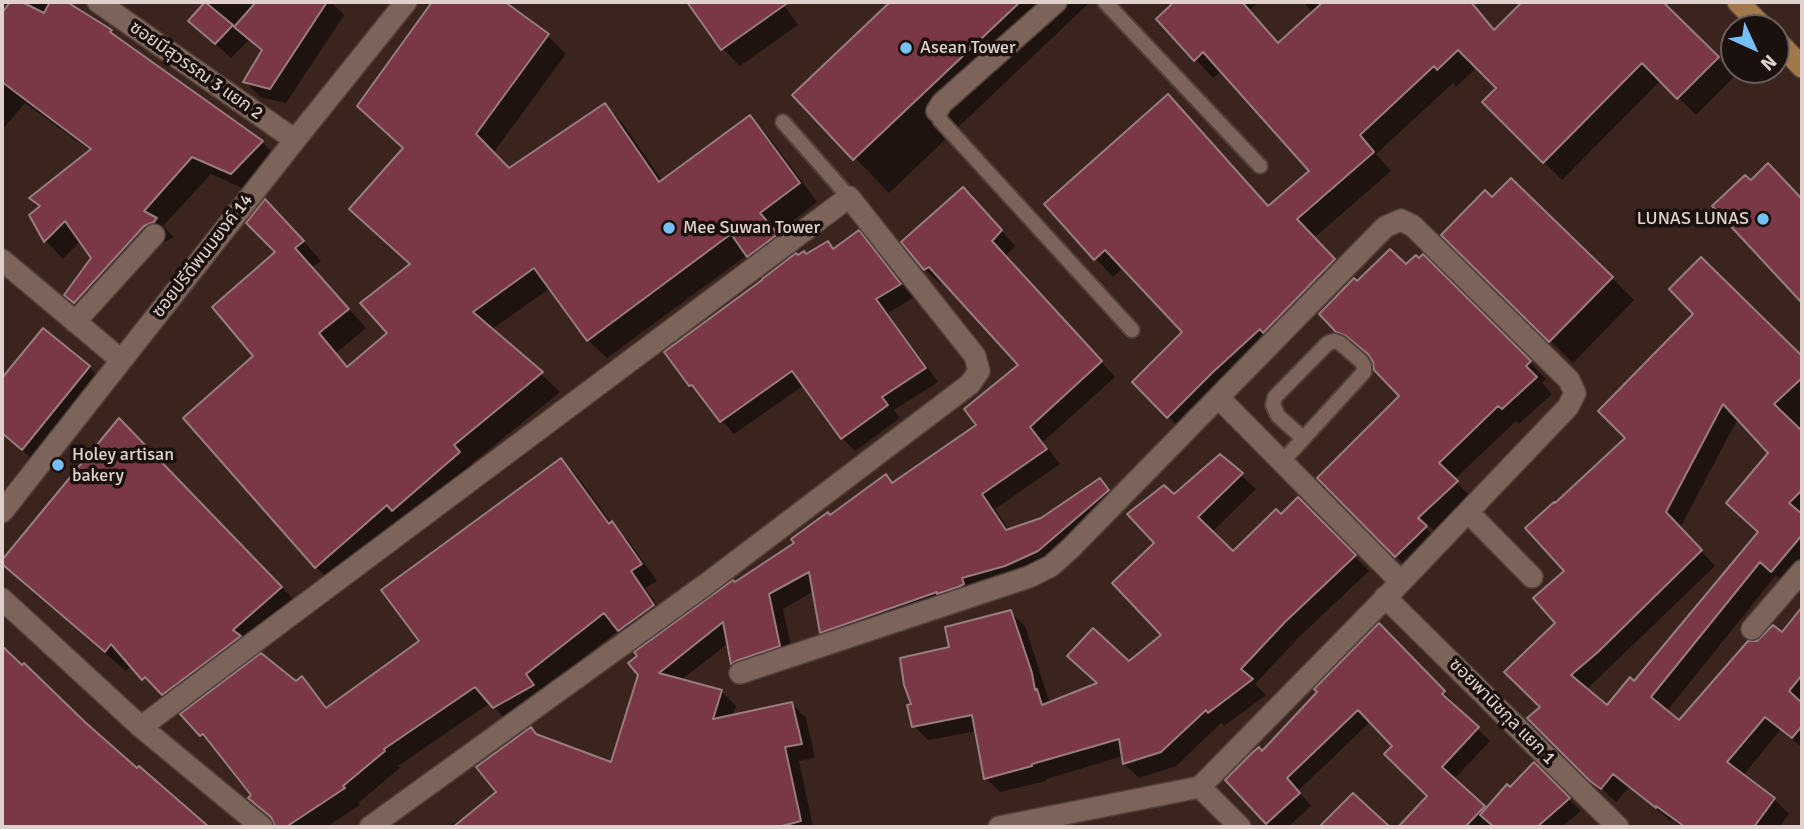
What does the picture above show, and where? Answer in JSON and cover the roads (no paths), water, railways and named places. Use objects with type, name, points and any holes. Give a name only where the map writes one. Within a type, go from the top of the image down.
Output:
[{"type":"street","name":"ซอยมีสุวรรณ 3 แยก 2","points":[[98,2],[295,140]]},
{"type":"street","name":"ซอยปรีดีพนมยงค์ 14","points":[[2,512],[406,2]]},
{"type":"street","points":[[937,111],[942,103],[1056,2]]},
{"type":"street","points":[[141,727],[849,197],[975,356],[979,371],[970,384],[705,584],[370,827]]},
{"type":"street","points":[[740,673],[1029,577],[1051,566],[1385,227],[1401,220],[1413,226],[1569,380],[1575,393],[1568,407],[1200,787],[999,827]]},
{"type":"street","points":[[75,322],[154,235]]},
{"type":"street","points":[[2,260],[121,360]]},
{"type":"street","points":[[1219,398],[1401,582]]},
{"type":"street","points":[[1468,512],[1532,577]]},
{"type":"street","points":[[1752,629],[1802,571]]},
{"type":"street","name":"ซอยพานิชกุล แยก 1","points":[[1385,597],[1618,827]]},
{"type":"street","points":[[2,599],[141,727],[262,827]]},
{"type":"street","points":[[1200,787],[1240,827]]},
{"type":"lane","points":[[1105,2],[1259,166]]},
{"type":"lane","points":[[937,111],[940,120],[1132,330]]},
{"type":"lane","points":[[783,122],[849,197]]},
{"type":"lane","points":[[1282,462],[1364,372],[1360,361],[1340,343],[1328,343],[1275,397],[1273,405],[1278,415],[1303,438]]},
{"type":"place","name":"Asean Tower","points":[[906,48]]},
{"type":"place","name":"LUNAS LUNAS","points":[[1763,219]]},
{"type":"place","name":"Mee Suwan Tower","points":[[669,228]]},
{"type":"place","name":"Holey artisan bakery","points":[[58,465]]}]
